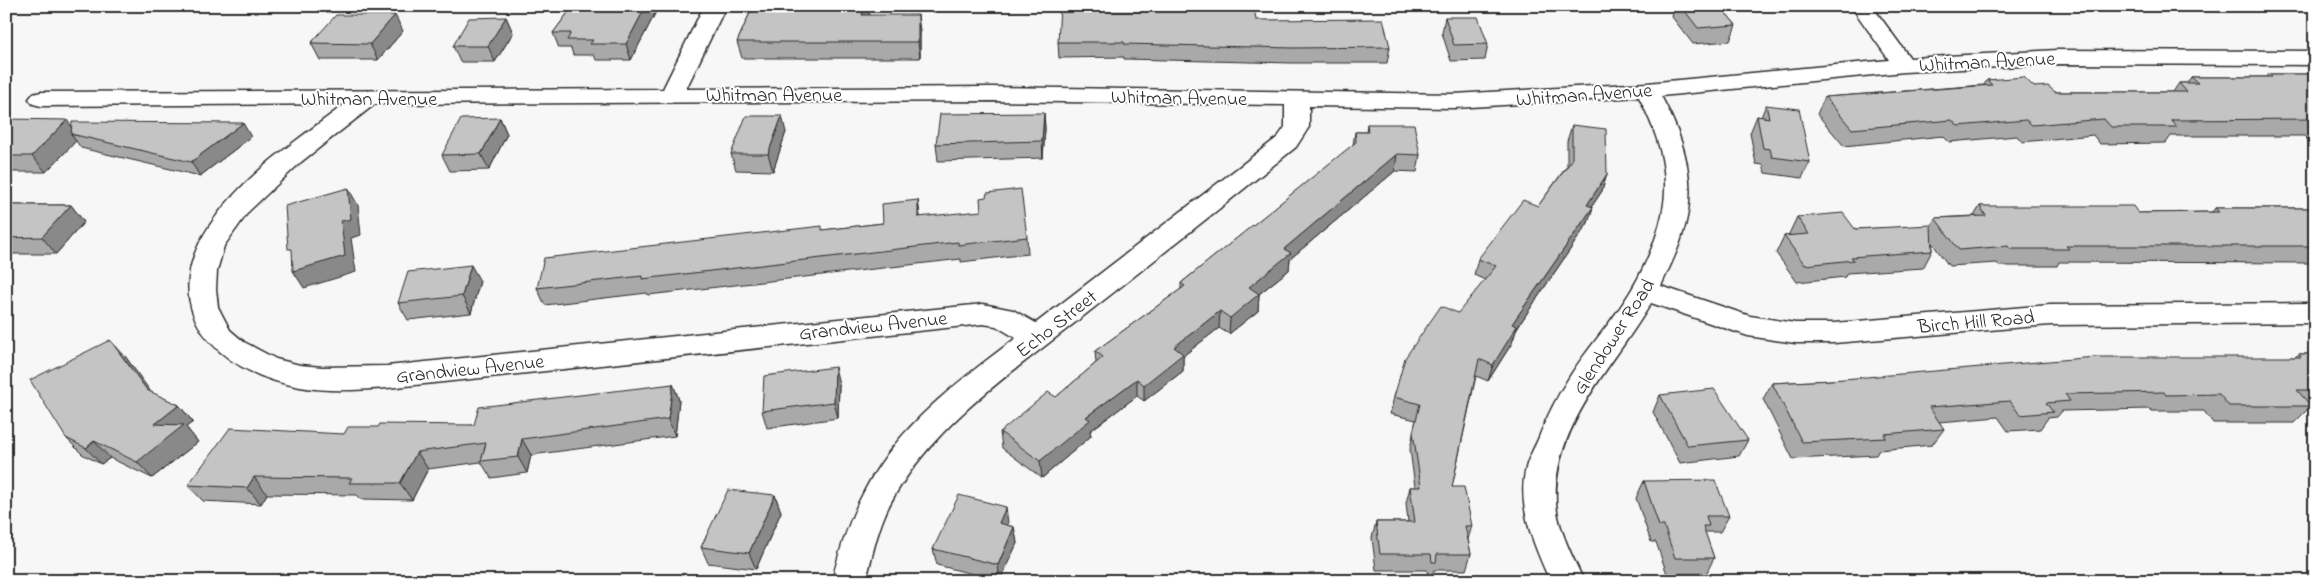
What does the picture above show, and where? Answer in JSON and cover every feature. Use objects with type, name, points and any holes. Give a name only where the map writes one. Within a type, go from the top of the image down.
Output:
[{"type":"street","points":[[671,95],[715,6]]},
{"type":"street","points":[[1861,6],[1904,65]]},
{"type":"street","name":"Whitman Avenue","points":[[41,99],[367,99],[671,95],[1060,94],[1297,100],[1493,100],[1647,90],[1904,65],[2063,57],[2315,58]]},
{"type":"street","name":"Glendower Road","points":[[1567,581],[1553,552],[1540,504],[1541,469],[1559,425],[1580,384],[1631,314],[1645,291],[1669,236],[1676,211],[1678,184],[1675,160],[1668,134],[1647,90]]},
{"type":"street","name":"Grandview Avenue","points":[[367,99],[247,197],[224,224],[210,246],[202,274],[201,306],[221,339],[242,355],[268,368],[318,378],[387,378],[983,314],[1003,317],[1037,337]]},
{"type":"street","name":"Echo Street","points":[[849,581],[863,529],[877,498],[894,470],[923,435],[959,402],[1037,337],[1287,142],[1297,127],[1297,100]]},
{"type":"street","name":"Birch Hill Road","points":[[1645,291],[1748,326],[1795,333],[1844,332],[2060,315],[2315,313]]},
{"type":"building","points":[[573,6],[646,6],[626,44],[590,44],[593,40],[567,40],[571,33],[553,33]]},
{"type":"building","points":[[753,6],[865,6],[862,15],[918,15],[918,42],[737,42]]},
{"type":"building","points":[[1060,6],[1254,6],[1256,20],[1383,19],[1390,47],[1294,48],[1124,44],[1124,42],[1058,42]]},
{"type":"building","points":[[1681,6],[1720,6],[1736,25],[1698,28]]},
{"type":"building","points":[[336,15],[395,15],[370,44],[311,43]]},
{"type":"building","points":[[506,17],[488,46],[453,46],[469,18]]},
{"type":"building","points":[[1445,17],[1478,17],[1488,44],[1454,45]]},
{"type":"building","points":[[2269,74],[2315,74],[2315,119],[2171,120],[2177,127],[2111,127],[2104,119],[2032,125],[2026,120],[1958,126],[1952,120],[1852,129],[1825,97],[1992,85],[1987,80],[2024,77],[2034,87],[2048,86],[2055,92],[2187,92],[2179,83],[2198,83],[2191,77],[2272,77]]},
{"type":"building","points":[[1766,105],[1799,109],[1810,162],[1772,157],[1770,149],[1763,148],[1757,116],[1769,118]]},
{"type":"building","points":[[1044,113],[1042,141],[936,144],[940,114]]},
{"type":"building","points":[[746,116],[782,116],[768,154],[731,154]]},
{"type":"building","points":[[500,118],[481,154],[442,155],[461,119]]},
{"type":"building","points":[[7,119],[67,120],[32,156],[6,156]]},
{"type":"building","points":[[72,122],[243,123],[191,162],[71,134]]},
{"type":"building","points":[[1367,124],[1414,124],[1420,155],[1397,154],[1284,249],[1291,253],[1249,287],[1259,294],[1230,318],[1220,311],[1174,347],[1183,354],[1144,385],[1137,379],[1086,417],[1090,420],[1040,461],[1000,432],[1048,392],[1056,397],[1103,357],[1095,351],[1185,286],[1181,283],[1356,142],[1355,132],[1368,132]]},
{"type":"building","points":[[1572,125],[1606,129],[1607,174],[1587,205],[1593,207],[1512,324],[1517,326],[1493,365],[1479,359],[1452,487],[1464,487],[1472,526],[1465,526],[1471,554],[1437,554],[1436,562],[1432,562],[1431,554],[1380,554],[1376,522],[1415,522],[1410,487],[1421,487],[1413,432],[1420,404],[1394,397],[1405,358],[1441,306],[1458,313],[1496,266],[1478,259],[1523,200],[1538,206],[1572,160]]},
{"type":"building","points":[[348,188],[351,219],[341,221],[345,256],[293,271],[292,249],[288,249],[285,206]]},
{"type":"building","points":[[1021,189],[1027,237],[958,245],[958,242],[642,279],[642,276],[537,288],[544,258],[822,226],[822,230],[883,223],[882,204],[918,200],[918,217],[981,211],[980,198],[986,197],[987,193]]},
{"type":"building","points":[[6,205],[71,205],[42,237],[6,238]]},
{"type":"building","points":[[1980,206],[2133,206],[2138,213],[2219,212],[2215,208],[2315,208],[2315,246],[2066,246],[2069,249],[2010,249],[2008,246],[1959,250],[1935,218],[1986,216]]},
{"type":"building","points":[[1843,213],[1855,229],[1931,225],[1932,251],[1851,257],[1854,260],[1805,265],[1784,236],[1809,234],[1797,217]]},
{"type":"building","points":[[471,265],[462,296],[398,303],[408,272]]},
{"type":"building","points":[[110,340],[147,390],[179,405],[155,424],[184,425],[137,462],[94,441],[86,448],[66,438],[30,380]]},
{"type":"building","points":[[2299,354],[2315,354],[2315,390],[2297,390],[2311,406],[2229,406],[2219,394],[2166,395],[2164,392],[2065,394],[2070,401],[2046,403],[2053,412],[2020,415],[2010,401],[1929,407],[1944,429],[1884,434],[1886,438],[1802,442],[1772,383],[1832,380],[2095,357],[2301,357]]},
{"type":"building","points":[[835,367],[834,402],[762,411],[764,376]]},
{"type":"building","points":[[673,384],[668,419],[522,439],[518,457],[481,461],[486,443],[417,452],[400,483],[349,483],[352,478],[254,477],[247,488],[188,485],[230,428],[344,434],[348,427],[378,427],[380,424],[474,425],[479,407]]},
{"type":"building","points":[[1714,389],[1748,440],[1688,446],[1660,395]]},
{"type":"building","points":[[1715,480],[1729,516],[1706,516],[1709,526],[1703,526],[1714,558],[1675,558],[1664,526],[1659,526],[1644,481]]},
{"type":"building","points":[[728,490],[775,495],[749,553],[701,547]]},
{"type":"building","points":[[959,495],[1006,507],[999,523],[1014,527],[998,565],[933,549]]}]
